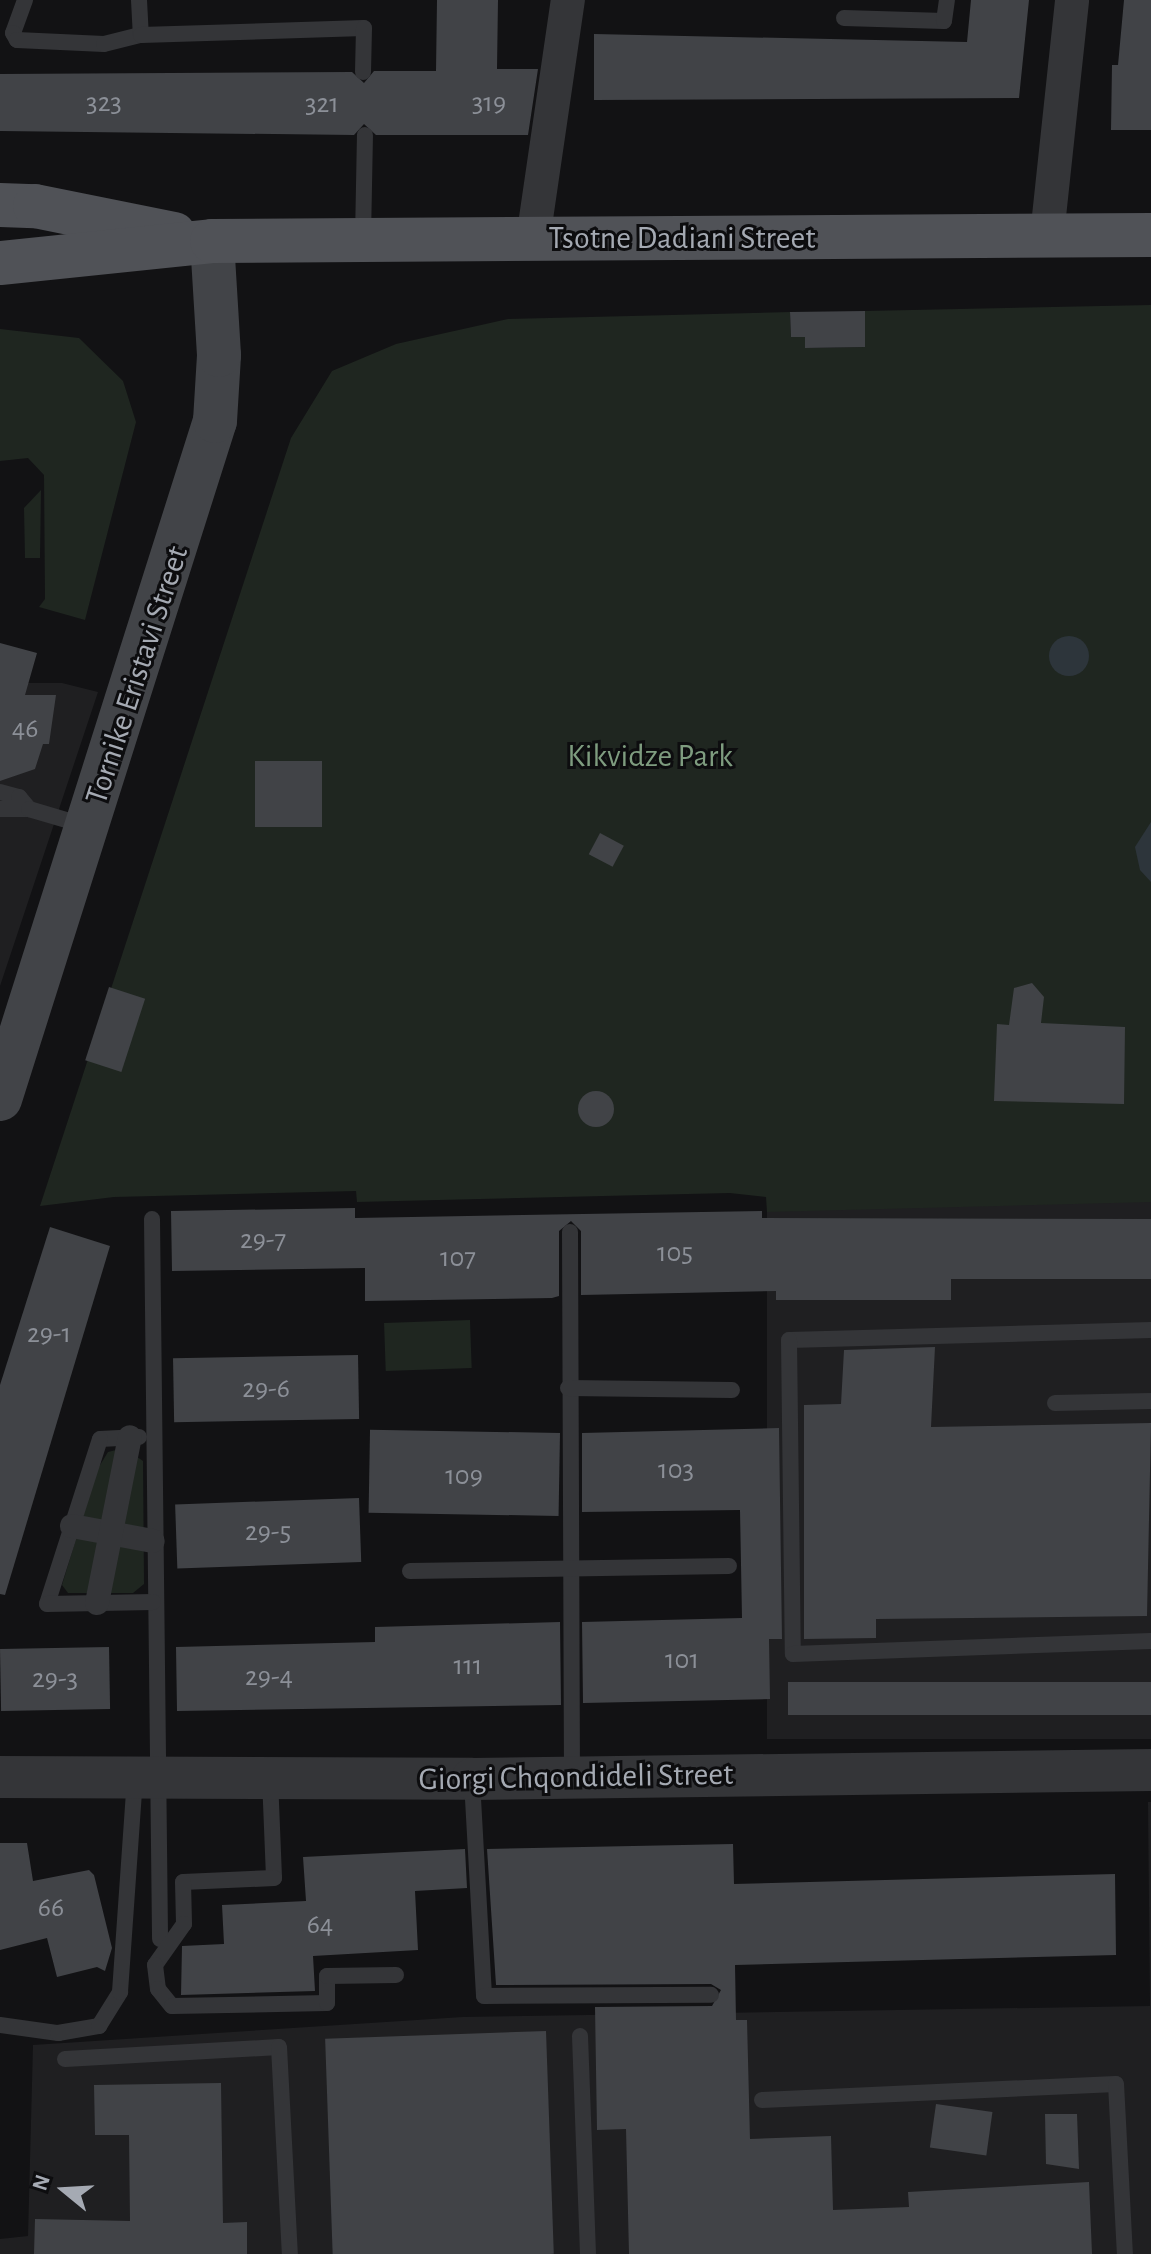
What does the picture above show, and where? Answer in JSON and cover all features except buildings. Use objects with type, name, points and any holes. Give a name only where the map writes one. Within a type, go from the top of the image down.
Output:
[{"type":"main road","points":[[0,205],[35,206],[212,241]]},
{"type":"main road","name":"Tsotne Dadiani Street","points":[[212,241],[1151,235]]},
{"type":"main road","points":[[0,263],[212,241]]},
{"type":"main road","name":"Tornike Eristavi Street","points":[[0,1099],[215,421],[219,355],[212,241]]},
{"type":"street","points":[[533,239],[568,0]]},
{"type":"street","points":[[1047,235],[1072,0]]},
{"type":"street","points":[[97,1603],[111,1534],[142,1437]]},
{"type":"street","points":[[72,1526],[153,1541]]},
{"type":"street","name":"Giorgi Chqondideli Street","points":[[0,1777],[472,1779],[1151,1770]]},
{"type":"lane","points":[[25,0],[13,33],[17,40],[104,44],[141,35],[364,28],[363,72]]},
{"type":"lane","points":[[139,0],[141,35]]},
{"type":"lane","points":[[844,18],[944,21],[947,0]]},
{"type":"lane","points":[[363,240],[365,135]]},
{"type":"lane","points":[[0,792],[19,797],[29,809]]},
{"type":"lane","points":[[0,809],[29,809],[89,826]]},
{"type":"lane","points":[[0,2025],[58,2033],[99,2026],[120,1992],[144,1777],[153,1602],[153,1541],[142,1437],[152,1219]]},
{"type":"lane","points":[[570,1232],[568,1568],[572,1777]]},
{"type":"lane","points":[[1151,1330],[789,1340],[793,1654],[1151,1641]]},
{"type":"lane","points":[[568,1388],[732,1390]]},
{"type":"lane","points":[[1055,1403],[1151,1401]]},
{"type":"lane","points":[[142,1437],[100,1439],[47,1604],[153,1602]]},
{"type":"lane","points":[[410,1571],[729,1566]]},
{"type":"lane","points":[[144,1777],[160,1939]]},
{"type":"lane","points":[[270,1778],[274,1878],[183,1882],[184,1924],[155,1965],[158,1989],[172,2006],[327,2003],[327,1976],[396,1975]]},
{"type":"lane","points":[[472,1779],[484,1996],[711,1995]]},
{"type":"lane","points":[[580,2036],[588,2254]]},
{"type":"lane","points":[[65,2059],[279,2047],[290,2254]]},
{"type":"lane","points":[[762,2100],[1116,2084],[1125,2254]]},
{"type":"shaded area","points":[[1069,636],[1083,642],[1089,656],[1083,670],[1069,676],[1055,670],[1049,656],[1055,642]]},
{"type":"shaded area","points":[[0,683],[62,683],[98,692],[0,986]]},
{"type":"shaded area","points":[[1151,822],[1151,882],[1140,870],[1135,847]]},
{"type":"shaded area","points":[[767,1202],[1151,1202],[1151,1739],[767,1739]]},
{"type":"shaded area","points":[[1148,1802],[1151,1802],[1151,2254],[0,2254],[0,2239],[28,2236],[33,2045],[463,2017],[1150,2006]]},
{"type":"green space","name":"Kikvidze Park","points":[[1151,305],[1151,1202],[767,1212],[766,1197],[730,1193],[357,1202],[356,1191],[114,1197],[40,1206],[291,438],[332,371],[396,344],[508,319],[790,312],[791,337],[805,337],[805,348],[865,347],[865,311]]},
{"type":"green space","points":[[0,329],[79,338],[123,381],[136,422],[85,620],[39,607],[45,599],[44,475],[28,458],[0,461]]},
{"type":"green space","points":[[41,490],[40,558],[25,558],[24,508]]},
{"type":"green space","points":[[470,1320],[472,1368],[386,1371],[384,1323]]},
{"type":"green space","points":[[124,1448],[143,1461],[144,1584],[133,1593],[68,1593],[62,1585],[97,1470],[108,1452]]}]
